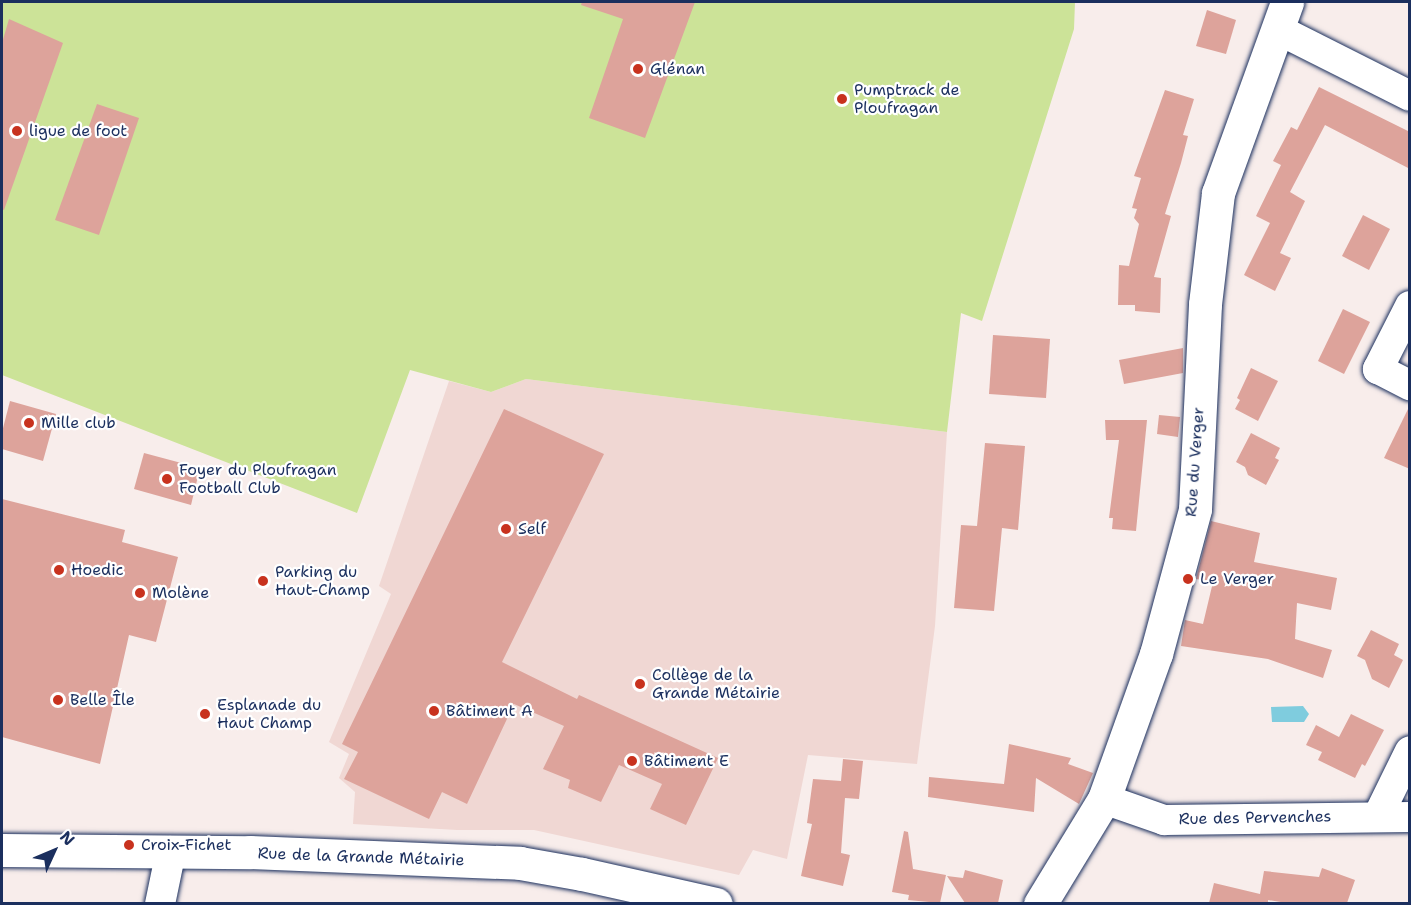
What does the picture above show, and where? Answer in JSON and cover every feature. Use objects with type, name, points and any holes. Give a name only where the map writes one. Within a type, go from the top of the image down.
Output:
[{"type":"street","points":[[1283,16],[1410,96]]},
{"type":"street","name":"Rue du Verger","points":[[1040,903],[1104,799],[1156,654],[1195,510],[1205,304],[1218,193],[1283,16]]},
{"type":"street","points":[[1410,306],[1378,369],[1410,385]]},
{"type":"street","points":[[1378,816],[1410,751]]},
{"type":"street","name":"Rue des Pervenches","points":[[1104,799],[1164,820],[1410,817]]},
{"type":"street","name":"Rue de la Grande Métairie","points":[[2,850],[171,851],[520,863],[716,903]]},
{"type":"street","points":[[160,903],[171,851]]},
{"type":"shaded area","name":"Collège de la Grande Métairie","points":[[526,379],[947,432],[935,626],[917,764],[808,755],[787,859],[753,850],[739,875],[534,830],[457,830],[353,824],[355,792],[339,778],[349,754],[329,742],[391,594],[379,586],[449,381],[491,392]]},
{"type":"green space","points":[[2,2],[1075,2],[1074,29],[982,321],[961,313],[947,432],[526,379],[491,392],[410,370],[357,513],[2,375]]},
{"type":"water","points":[[1303,706],[1309,714],[1304,722],[1272,722],[1271,707]]},
{"type":"building","name":"Glénan","points":[[582,2],[695,2],[645,138],[589,118],[623,19],[581,5]]},
{"type":"building","points":[[1207,10],[1236,20],[1226,54],[1196,46]]},
{"type":"building","name":"ligue de foot","points":[[9,19],[63,43],[4,210],[2,209],[2,43]]},
{"type":"building","points":[[1319,87],[1410,132],[1410,169],[1325,125],[1290,192],[1305,201],[1280,253],[1291,258],[1275,291],[1244,275],[1270,223],[1256,216],[1281,165],[1273,161],[1291,127],[1297,130]]},
{"type":"building","points":[[1165,90],[1194,99],[1183,135],[1188,136],[1165,214],[1171,216],[1154,277],[1161,278],[1160,313],[1135,311],[1135,305],[1118,305],[1119,265],[1129,266],[1139,224],[1134,218],[1137,209],[1132,208],[1141,178],[1134,176]]},
{"type":"building","points":[[97,104],[139,118],[99,235],[55,220]]},
{"type":"building","points":[[1363,215],[1390,229],[1369,270],[1342,256]]},
{"type":"building","points":[[1343,309],[1370,322],[1344,374],[1318,361]]},
{"type":"building","points":[[993,335],[1050,339],[1046,398],[989,394]]},
{"type":"building","points":[[1183,348],[1183,373],[1124,384],[1119,360]]},
{"type":"building","points":[[1251,368],[1278,381],[1258,421],[1235,409],[1240,400],[1237,398]]},
{"type":"building","name":"Mille club","points":[[10,401],[56,414],[43,461],[2,449],[2,432]]},
{"type":"building","points":[[1410,405],[1410,469],[1384,458]]},
{"type":"building","points":[[504,409],[604,454],[502,662],[577,699],[579,695],[718,758],[686,825],[650,809],[662,784],[619,765],[601,802],[568,788],[570,780],[543,769],[564,726],[514,704],[467,804],[442,792],[429,819],[344,779],[358,752],[342,744]]},
{"type":"building","points":[[1159,415],[1180,417],[1178,437],[1157,434]]},
{"type":"building","points":[[1105,420],[1147,420],[1136,531],[1112,529],[1113,518],[1109,518],[1119,440],[1106,440]]},
{"type":"building","points":[[1251,433],[1280,448],[1275,458],[1279,460],[1266,485],[1248,475],[1245,467],[1236,462]]},
{"type":"building","points":[[985,443],[1025,446],[1018,530],[1002,528],[994,611],[954,608],[961,525],[977,526]]},
{"type":"building","name":"Foyer du Ploufragan Football Club","points":[[144,453],[200,468],[191,505],[134,489]]},
{"type":"building","points":[[2,499],[125,530],[122,542],[178,557],[156,642],[129,635],[100,764],[2,737]]},
{"type":"building","points":[[1211,521],[1260,533],[1254,562],[1337,578],[1331,610],[1297,603],[1295,639],[1332,650],[1323,678],[1268,659],[1181,646],[1185,620],[1203,624],[1213,582],[1196,579]]},
{"type":"building","points":[[1371,630],[1399,644],[1394,655],[1403,660],[1389,688],[1372,679],[1365,660],[1357,656]]},
{"type":"building","points":[[1351,714],[1384,730],[1365,766],[1362,764],[1355,778],[1318,760],[1322,752],[1306,745],[1316,725],[1339,737]]},
{"type":"building","points":[[1009,744],[1071,758],[1068,764],[1093,773],[1079,804],[1036,778],[1034,812],[928,797],[929,777],[1004,784]]},
{"type":"building","points":[[843,759],[863,761],[859,799],[845,798],[841,853],[850,855],[843,886],[801,876],[812,824],[807,823],[813,779],[841,781]]},
{"type":"building","points":[[904,831],[908,832],[913,869],[946,875],[940,903],[908,900],[909,895],[892,892]]},
{"type":"building","points":[[1322,868],[1355,880],[1347,903],[1287,903],[1268,900],[1268,903],[1209,903],[1214,883],[1260,894],[1264,871],[1319,877]]},
{"type":"building","points":[[965,870],[1003,880],[998,903],[965,903],[947,876],[963,878]]},
{"type":"place","name":"Glénan","points":[[638,69]]},
{"type":"place","name":"Pumptrack de Ploufragan","points":[[842,99]]},
{"type":"place","name":"ligue de foot","points":[[17,131]]},
{"type":"place","name":"Mille club","points":[[29,423]]},
{"type":"place","name":"Foyer du Ploufragan Football Club","points":[[167,479]]},
{"type":"place","name":"Self","points":[[506,529]]},
{"type":"place","name":"Hoedic","points":[[59,570]]},
{"type":"place","name":"Le Verger","points":[[1188,579]]},
{"type":"place","name":"Parking du Haut-Champ","points":[[263,581]]},
{"type":"place","name":"Molène","points":[[140,593]]},
{"type":"place","name":"Collège de la Grande Métairie","points":[[640,684]]},
{"type":"place","name":"Belle Île","points":[[58,700]]},
{"type":"place","name":"Bâtiment A","points":[[434,711]]},
{"type":"place","name":"Esplanade du Haut Champ","points":[[205,714]]},
{"type":"place","name":"Bâtiment E","points":[[632,761]]},
{"type":"place","name":"Croix-Fichet","points":[[129,845]]}]
